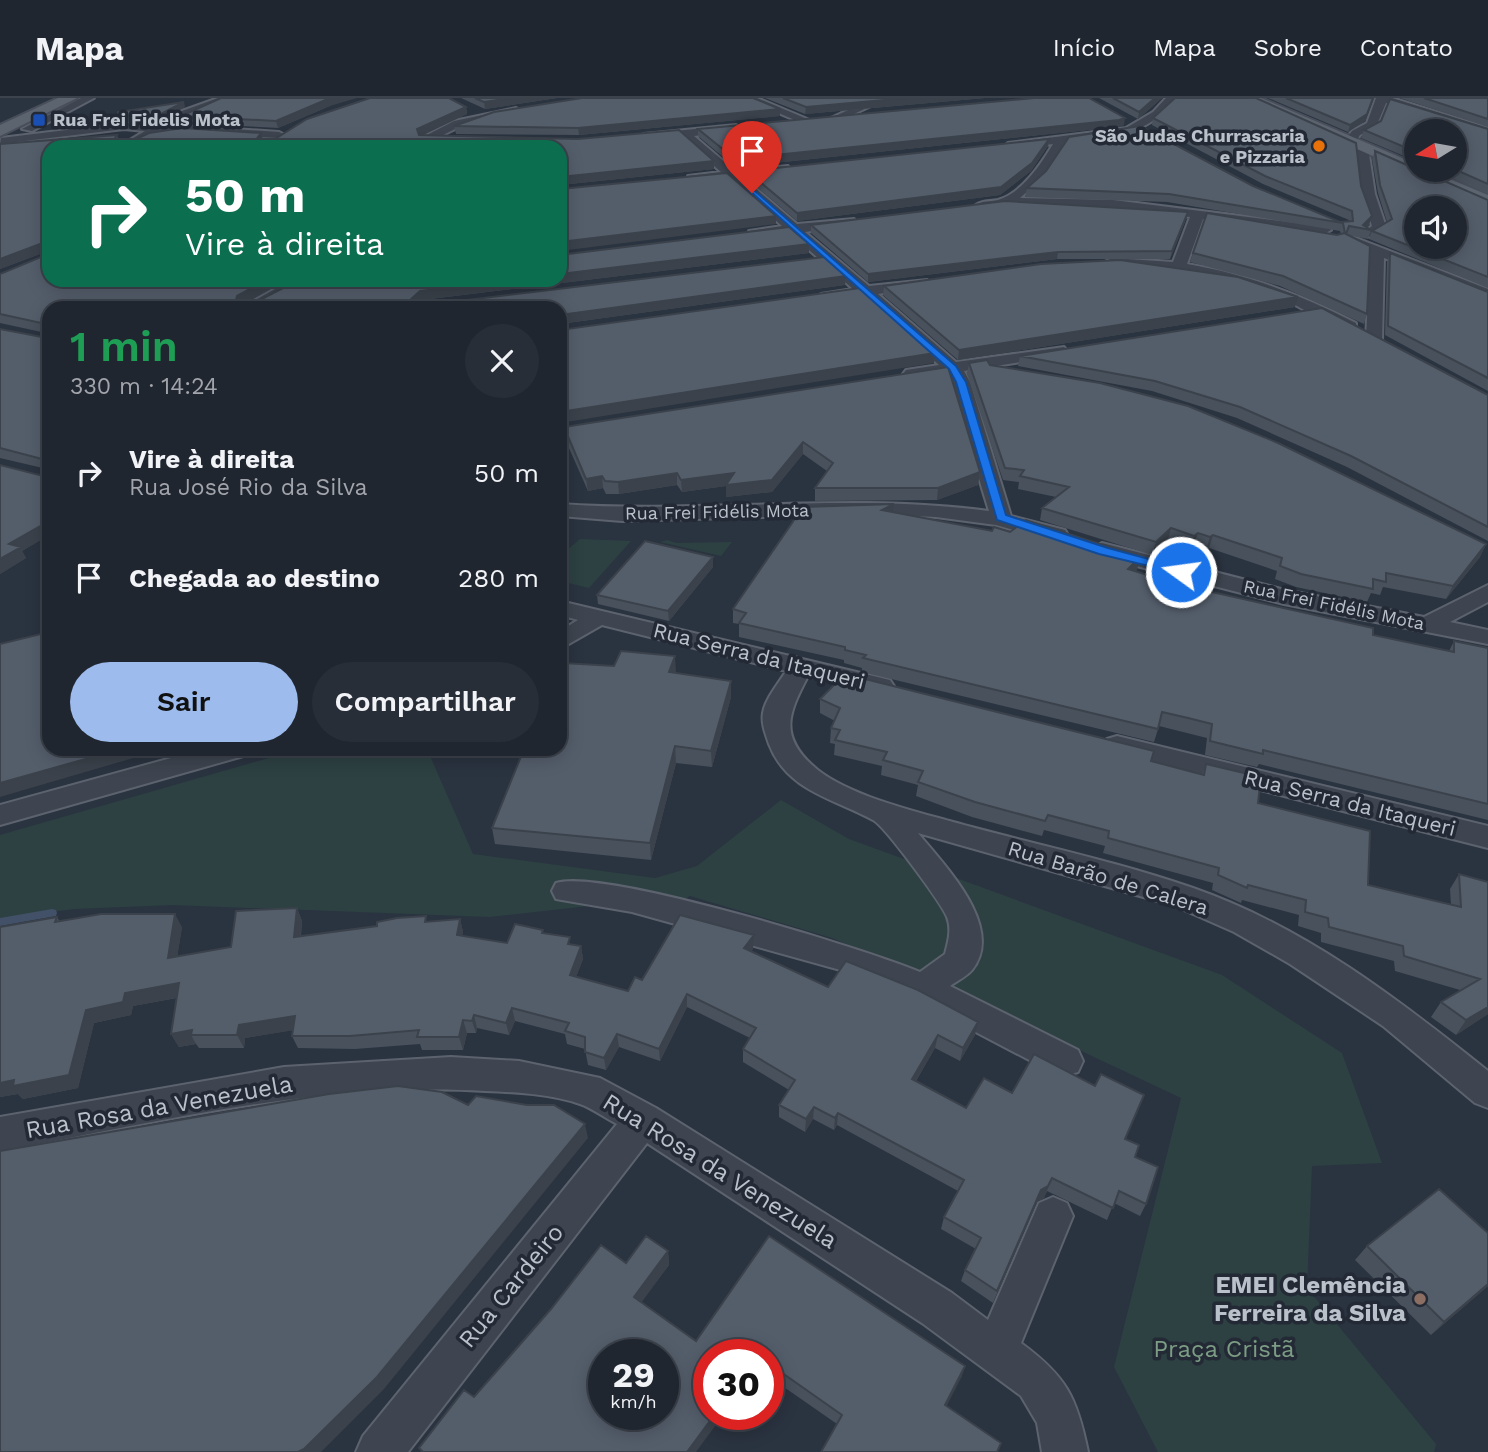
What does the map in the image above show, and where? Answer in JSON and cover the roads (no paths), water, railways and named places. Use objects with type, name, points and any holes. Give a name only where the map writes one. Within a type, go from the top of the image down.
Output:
[{"type":"main road","points":[[1250,98],[1356,141],[1404,155]]},
{"type":"main road","points":[[1273,98],[1356,141],[1488,202]]},
{"type":"main road","points":[[0,138],[79,108]]},
{"type":"main road","points":[[1467,182],[1488,191]]},
{"type":"street","points":[[89,98],[79,108],[124,126]]},
{"type":"street","points":[[135,140],[155,127],[228,98]]},
{"type":"street","points":[[748,98],[822,119],[883,98]]},
{"type":"street","points":[[992,147],[1143,131],[1172,98]]},
{"type":"street","points":[[1301,212],[1351,240],[1369,235],[1379,227],[1356,141],[1372,125],[1381,98],[1488,132]]},
{"type":"street","points":[[426,139],[446,128],[484,116],[533,109]]},
{"type":"street","points":[[472,110],[484,116]]},
{"type":"street","points":[[780,123],[878,114]]},
{"type":"street","points":[[1117,117],[1143,131]]},
{"type":"street","points":[[0,138],[124,126],[279,135]]},
{"type":"street","points":[[632,138],[754,126]]},
{"type":"street","points":[[273,140],[291,129]]},
{"type":"street","points":[[684,133],[793,229],[818,258],[958,367],[1034,375]]},
{"type":"street","points":[[426,139],[451,140]]},
{"type":"street","points":[[1004,202],[1032,184],[1045,169],[1061,140]]},
{"type":"street","points":[[679,180],[800,167]]},
{"type":"street","points":[[963,207],[1004,202],[1130,206],[1252,222],[1333,228],[1369,235],[1430,271],[1488,295]]},
{"type":"street","points":[[1178,267],[1198,214]]},
{"type":"street","points":[[738,236],[867,219]]},
{"type":"street","points":[[1097,262],[1178,267],[1229,276],[1283,292],[1380,343],[1369,235]]},
{"type":"street","points":[[811,299],[945,280]]},
{"type":"street","points":[[262,301],[290,287]]},
{"type":"street","points":[[284,290],[312,287]]},
{"type":"street","points":[[1280,317],[1321,310]]},
{"type":"street","points":[[899,376],[1074,349]]},
{"type":"street","points":[[958,367],[1001,517]]},
{"type":"street","name":"Rua Frei Fidélis Mota","points":[[567,510],[663,517],[798,510],[942,509],[1001,517],[1155,566],[1284,597],[1488,637]]},
{"type":"street","points":[[1428,625],[1488,593]]},
{"type":"street","name":"Rua Serra da Itaqueri","points":[[567,610],[906,692]]},
{"type":"street","points":[[567,638],[599,617]]},
{"type":"street","name":"Rua Barão de Calera","points":[[801,666],[776,712],[778,731],[787,754],[803,773],[822,786],[887,814],[1184,897],[1245,923],[1302,955],[1395,1016],[1488,1092]]},
{"type":"street","name":"Rua Serra da Itaqueri","points":[[1092,739],[1488,837]]},
{"type":"street","points":[[0,815],[212,756]]},
{"type":"street","name":"Rua Barão de Calera","points":[[887,814],[948,892],[963,917],[966,934],[960,961],[923,988]]},
{"type":"street","points":[[567,891],[632,900],[870,965],[923,988],[1065,1061]]},
{"type":"street","name":"Rua Rosa da Venezuela","points":[[0,1134],[284,1083],[451,1073],[519,1077],[587,1089],[643,1120],[937,1308],[1036,1381],[1058,1415],[1065,1452]]},
{"type":"street","name":"Rua Cardeiro","points":[[379,1452],[643,1120]]},
{"type":"street","points":[[996,1351],[1053,1216]]},
{"type":"waterway","points":[[0,922],[52,913]]},
{"type":"place","name":"Rua Frei Fidelis Mota","points":[[39,120]]},
{"type":"place","name":"São Judas Churrascaria e Pizzaria","points":[[1319,146]]},
{"type":"place","name":"EMEI Clemência Ferreira da Silva","points":[[1420,1299]]},
{"type":"park label","name":"Praça Cristã","points":[[1224,1349]]}]
